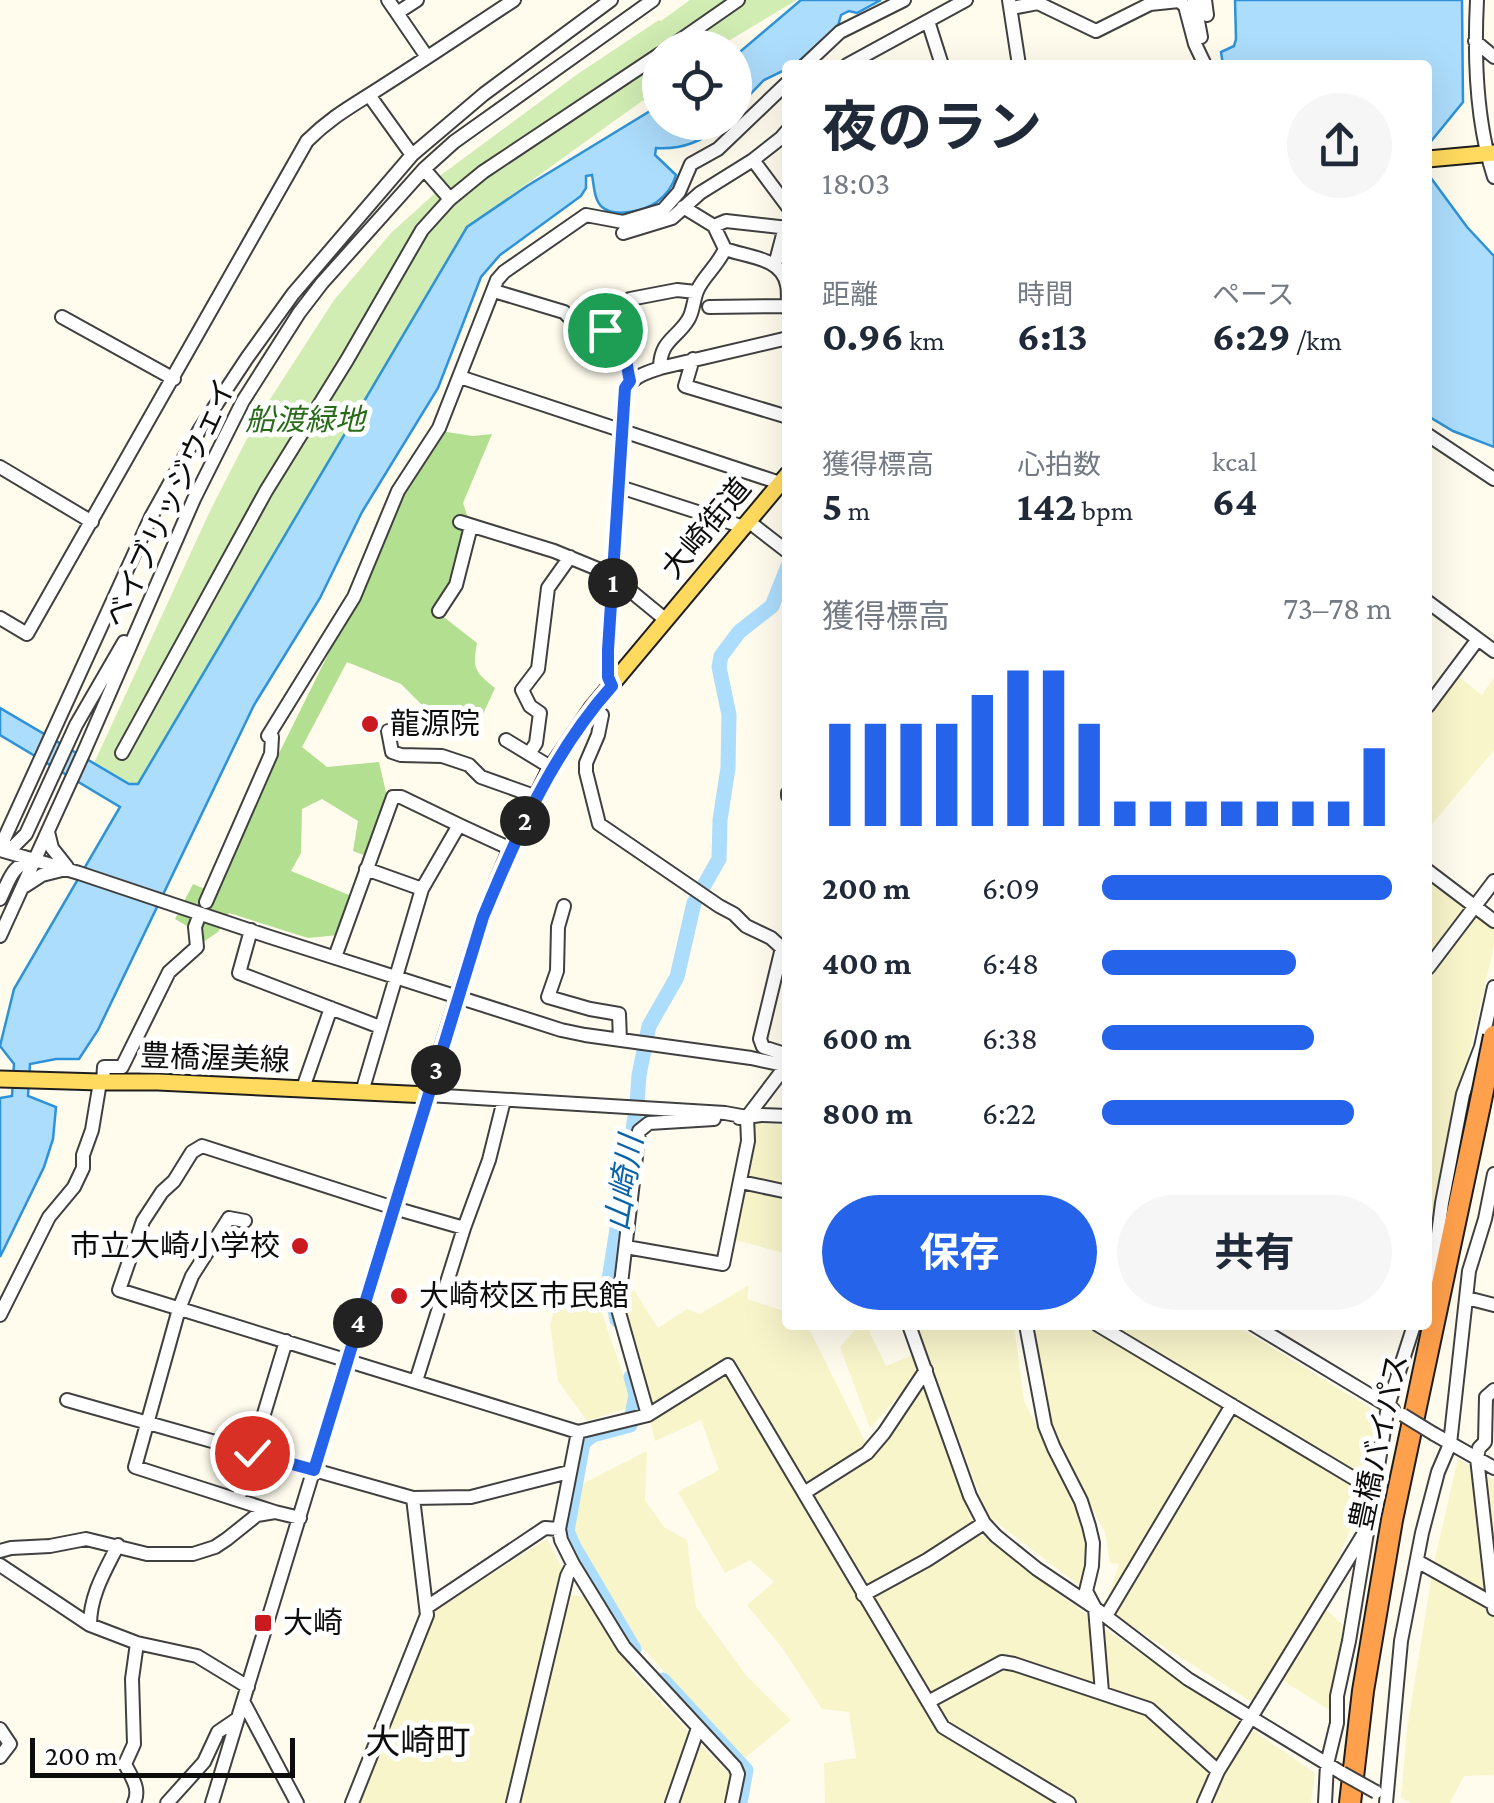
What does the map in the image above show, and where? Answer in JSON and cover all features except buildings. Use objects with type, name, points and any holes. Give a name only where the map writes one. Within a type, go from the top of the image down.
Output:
[{"type":"highway","name":"豊橋バイパス","points":[[1381,1800],[1376,1696],[1494,1036]]},
{"type":"highway","name":"豊橋バイパス","points":[[1350,1803],[1360,1710],[1387,1551],[1484,1101]]},
{"type":"main road","points":[[1432,158],[1487,154]]},
{"type":"main road","name":"大崎街道","points":[[428,1095],[483,917],[511,849],[552,768],[592,708],[782,480]]},
{"type":"main road","name":"豊橋渥美線","points":[[14,1080],[158,1082],[428,1095]]},
{"type":"street","points":[[388,0],[427,57]]},
{"type":"street","points":[[398,13],[417,0]]},
{"type":"street","points":[[0,618],[28,634],[307,142],[342,110],[514,0]]},
{"type":"street","points":[[540,52],[598,0]]},
{"type":"street","name":"ベイブリッジウェイ","points":[[0,849],[6,825],[142,535],[200,429],[293,294],[412,155],[484,94],[611,0]]},
{"type":"street","name":"ベイブリッジウェイ","points":[[0,936],[224,438],[265,366],[322,283],[454,142],[654,0]]},
{"type":"street","points":[[695,30],[738,0]]},
{"type":"street","points":[[810,60],[840,32],[904,0]]},
{"type":"street","points":[[856,60],[966,0]]},
{"type":"street","points":[[1018,60],[1011,4],[1038,3],[1096,32],[1150,4],[1179,0],[1186,6],[1195,44],[1203,60]]},
{"type":"street","points":[[1194,0],[1205,60]]},
{"type":"street","points":[[1205,0],[1206,15]]},
{"type":"street","points":[[1477,0],[1475,41],[1487,154],[1494,177]]},
{"type":"street","points":[[928,21],[940,60]]},
{"type":"street","points":[[1475,41],[1494,57]]},
{"type":"street","points":[[122,753],[266,491],[422,230],[450,198],[483,172],[642,66]]},
{"type":"street","points":[[623,234],[672,218],[692,164],[718,149],[782,88]]},
{"type":"street","points":[[369,95],[412,155]]},
{"type":"street","points":[[206,902],[271,754],[272,737],[268,736],[354,597],[398,491],[439,428],[504,272],[586,215],[623,222],[678,206],[782,137]]},
{"type":"street","points":[[752,160],[782,198]]},
{"type":"street","points":[[424,170],[450,198]]},
{"type":"street","points":[[678,206],[714,226],[726,249],[763,259],[782,275]]},
{"type":"street","points":[[714,226],[726,221],[782,227]]},
{"type":"street","points":[[774,265],[782,240]]},
{"type":"street","points":[[660,368],[661,352],[678,329],[686,325],[696,292],[726,249]]},
{"type":"street","points":[[614,335],[630,299],[677,290],[696,292]]},
{"type":"street","points":[[494,291],[564,312],[614,335],[626,351],[630,381]]},
{"type":"street","points":[[709,307],[782,308]]},
{"type":"street","points":[[62,317],[174,379]]},
{"type":"street","points":[[612,686],[608,650],[625,388],[630,381],[660,368],[782,339]]},
{"type":"street","points":[[692,359],[685,386],[782,416]]},
{"type":"street","points":[[460,378],[622,432],[782,477]]},
{"type":"street","points":[[1432,438],[1494,479]]},
{"type":"street","points":[[0,466],[92,522]]},
{"type":"street","points":[[620,487],[746,524],[782,548]]},
{"type":"street","points":[[439,611],[456,586],[465,524],[570,557],[613,578],[666,620]]},
{"type":"street","points":[[529,754],[536,743],[540,712],[530,706],[522,690],[538,669],[548,588],[570,557]]},
{"type":"street","points":[[1432,605],[1494,651]]},
{"type":"street","points":[[0,849],[14,846],[26,834],[83,711],[146,608]]},
{"type":"street","points":[[1432,701],[1478,638]]},
{"type":"street","points":[[592,708],[602,715],[586,763],[599,824],[782,948],[760,1039],[763,1047],[782,1059]]},
{"type":"street","points":[[388,731],[392,752],[400,756],[442,756],[469,765],[481,778],[537,797]]},
{"type":"street","points":[[506,740],[552,768]]},
{"type":"street","points":[[335,957],[393,797],[511,849]]},
{"type":"street","points":[[362,1092],[422,889],[459,825]]},
{"type":"street","points":[[48,832],[52,848],[74,871]]},
{"type":"street","points":[[0,849],[561,1030],[782,1061]]},
{"type":"street","points":[[0,900],[14,870],[36,859]]},
{"type":"street","points":[[366,869],[422,889]]},
{"type":"street","points":[[22,887],[42,875],[74,871]]},
{"type":"street","points":[[1432,874],[1494,921]]},
{"type":"street","points":[[1432,963],[1494,881]]},
{"type":"street","points":[[564,906],[558,928],[557,971],[548,997],[619,1014],[620,1040]]},
{"type":"street","points":[[0,1316],[49,1216],[74,1187],[83,1168],[104,1067],[122,1067],[169,972],[197,947],[198,920]]},
{"type":"street","points":[[250,930],[240,973],[380,1027]]},
{"type":"street","points":[[1432,1269],[1442,1202],[1484,1101],[1481,1047],[1494,986]]},
{"type":"street","points":[[303,1088],[331,1008]]},
{"type":"street","points":[[626,1246],[724,1264],[748,1141],[747,1117],[782,1069]]},
{"type":"street","points":[[212,1803],[428,1095],[747,1117]]},
{"type":"street","points":[[416,1382],[489,1160],[504,1100]]},
{"type":"street","points":[[638,1417],[618,1309],[638,1131],[649,1123],[782,1116]]},
{"type":"street","points":[[464,1228],[202,1146],[192,1152],[142,1221],[119,1290],[578,1432],[638,1417],[728,1365],[943,1727],[1069,1803]]},
{"type":"street","points":[[910,1330],[970,1496],[996,1536],[1188,1680],[1381,1800],[1402,1641],[1422,1532],[1450,1444],[1470,1271],[1494,1174]]},
{"type":"street","points":[[741,1182],[782,1191]]},
{"type":"street","points":[[244,1221],[229,1218],[192,1276],[179,1308],[135,1466],[300,1518]]},
{"type":"street","points":[[1467,1298],[1494,1305]]},
{"type":"street","points":[[1027,1330],[1045,1426],[1089,1526],[1092,1566],[1086,1591],[1101,1612]]},
{"type":"street","points":[[1106,1330],[1376,1488]]},
{"type":"street","points":[[1262,1330],[1494,1468]]},
{"type":"street","points":[[1326,1803],[1336,1696],[1349,1641],[1388,1406],[1412,1330]]},
{"type":"street","points":[[238,1500],[286,1342]]},
{"type":"street","points":[[804,1493],[868,1453],[926,1370]]},
{"type":"street","points":[[1494,1390],[1486,1397],[1485,1442],[1477,1458],[1494,1606]]},
{"type":"street","points":[[67,1400],[413,1498],[471,1497],[569,1472]]},
{"type":"street","points":[[1102,1692],[1101,1612],[1232,1405]]},
{"type":"street","points":[[578,1432],[559,1529],[561,1540],[624,1647],[735,1767],[738,1774],[732,1803]]},
{"type":"street","points":[[352,1803],[427,1614],[413,1498]]},
{"type":"street","points":[[0,1551],[86,1540],[147,1554],[193,1554],[227,1540],[257,1515],[275,1512]]},
{"type":"street","points":[[863,1595],[984,1523]]},
{"type":"street","points":[[427,1607],[545,1528],[559,1529]]},
{"type":"street","points":[[1204,1803],[1218,1772],[1366,1532]]},
{"type":"street","points":[[90,1624],[94,1594],[118,1545]]},
{"type":"street","points":[[1417,1561],[1494,1606]]},
{"type":"street","points":[[513,1803],[573,1564]]},
{"type":"street","points":[[0,1565],[90,1624],[137,1643],[196,1656],[248,1687]]},
{"type":"street","points":[[134,1803],[138,1788],[125,1764],[134,1744],[132,1679],[137,1643]]},
{"type":"street","points":[[928,1702],[1002,1662],[1149,1709],[1218,1772]]},
{"type":"street","points":[[243,1701],[296,1803]]},
{"type":"street","points":[[167,1803],[204,1762],[218,1732],[237,1719]]},
{"type":"street","points":[[672,1803],[698,1728]]},
{"type":"street","points":[[0,1730],[10,1744],[0,1757]]},
{"type":"shaded area","points":[[1459,677],[1482,695],[1494,677],[1494,750],[1432,824],[1432,714]]},
{"type":"shaded area","points":[[1432,883],[1494,928],[1494,946],[1432,1212]]},
{"type":"shaded area","points":[[754,1123],[782,1125],[782,1253],[732,1239]]},
{"type":"shaded area","points":[[749,1285],[747,1299],[782,1310],[782,1330],[810,1330],[868,1447],[928,1381],[974,1529],[1105,1629],[1315,1773],[1311,1803],[825,1803],[824,1763],[856,1758],[849,1712],[822,1709],[783,1649],[747,1605],[774,1582],[750,1560],[725,1573],[678,1492],[719,1470],[701,1420],[655,1441],[620,1293],[634,1290],[658,1328],[687,1309],[700,1314]]},
{"type":"shaded area","points":[[595,1293],[634,1406],[587,1421],[558,1381],[550,1325],[557,1300]]},
{"type":"shaded area","points":[[855,1330],[868,1330],[886,1366],[913,1355],[920,1372],[870,1428],[840,1347]]},
{"type":"shaded area","points":[[918,1330],[1015,1330],[1024,1401],[1101,1556],[1088,1592],[987,1515]]},
{"type":"shaded area","points":[[1032,1330],[1092,1330],[1365,1494],[1319,1603],[1344,1626],[1329,1710],[1282,1680],[1263,1709],[1104,1609],[1119,1564],[1110,1563],[1105,1532],[1057,1444],[1038,1398]]},
{"type":"shaded area","points":[[1118,1330],[1243,1330],[1378,1413],[1363,1478]]},
{"type":"shaded area","points":[[647,1451],[645,1500],[664,1527],[687,1540],[696,1607],[746,1675],[791,1720],[745,1758],[635,1640],[569,1533],[580,1485]]},
{"type":"shaded area","points":[[1458,1459],[1494,1480],[1494,1775],[1464,1776],[1450,1803],[1411,1803],[1401,1798],[1407,1730],[1433,1567]]},
{"type":"shaded area","points":[[547,1539],[564,1572],[507,1803],[357,1803],[435,1610]]},
{"type":"shaded area","points":[[568,1594],[596,1599],[633,1673],[730,1775],[726,1803],[518,1803]]},
{"type":"green space","name":"船渡緑地","points":[[690,0],[797,0],[747,30],[644,30]]},
{"type":"green space","name":"船渡緑地","points":[[642,31],[642,101],[467,227],[138,784],[129,785],[90,772],[209,513],[256,421],[334,300],[391,233],[443,186],[437,178]]},
{"type":"green space","points":[[440,431],[473,436],[492,434],[463,503],[469,521],[455,581],[436,611],[477,643],[477,669],[495,688],[479,723],[449,709],[429,712],[401,684],[347,662],[302,747],[327,767],[379,762],[387,797],[366,856],[353,851],[358,821],[322,799],[302,809],[301,853],[291,871],[354,897],[339,935],[308,938],[229,913],[218,932],[200,944],[198,928],[175,919],[193,884],[217,894],[243,826],[356,598],[401,493]]},
{"type":"water","points":[[801,0],[881,0],[857,13],[841,15],[838,26],[801,60],[782,60],[782,71],[764,80],[752,92],[752,42]]},
{"type":"water","points":[[1235,0],[1462,0],[1463,102],[1432,140],[1432,60],[1222,60],[1221,52],[1234,46]]},
{"type":"water","points":[[642,116],[642,140],[698,140],[656,148],[655,155],[676,175],[657,202],[629,212],[607,210],[597,200],[592,175],[586,176],[581,196],[500,255],[481,277],[438,388],[362,512],[320,598],[254,705],[98,1030],[79,1059],[30,1064],[28,1096],[56,1107],[53,1139],[44,1167],[0,1257],[0,1098],[12,1096],[14,1064],[0,1046],[14,989],[120,807],[0,735],[0,708],[129,784],[138,784],[467,227]]},
{"type":"water","points":[[1432,179],[1494,256],[1494,447],[1432,418]]},
{"type":"waterway","name":"山崎川","points":[[617,1320],[609,1279],[649,1026],[677,977],[694,903],[719,859],[729,715],[719,667],[721,656],[739,632],[772,606],[782,581]]},
{"type":"waterway","name":"山崎川","points":[[631,1377],[636,1395],[630,1425],[593,1435],[583,1443],[567,1531],[634,1649]]},
{"type":"waterway","name":"山崎川","points":[[663,1680],[746,1770],[740,1803]]},
{"type":"place","name":"龍源院","points":[[370,724]]},
{"type":"place","name":"市立大崎小学校","points":[[300,1246]]},
{"type":"place","name":"大崎校区市民館","points":[[399,1296]]},
{"type":"place","name":"大崎","points":[[263,1623]]},
{"type":"district","name":"大崎町","points":[[418,1742]]},
{"type":"route","points":[[252,1453],[314,1470],[483,917],[550,770],[592,708],[612,686],[608,650],[625,388],[630,381],[626,351],[620,340],[605,330]]}]
